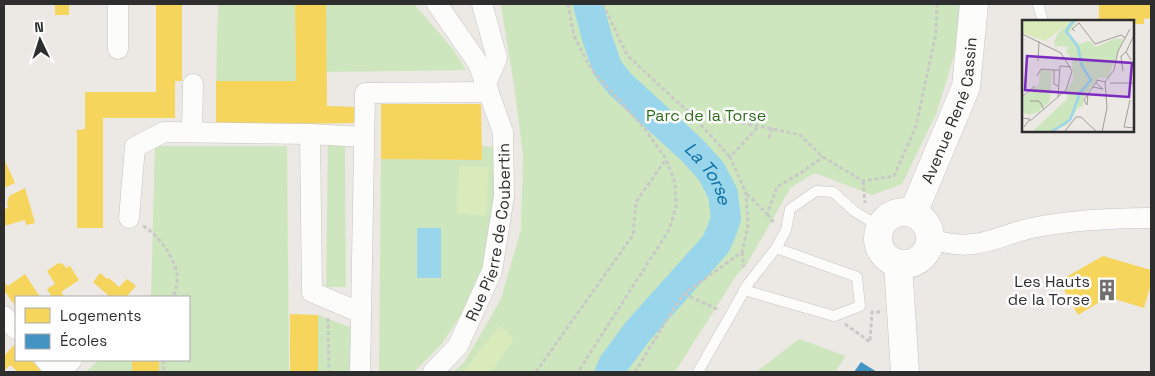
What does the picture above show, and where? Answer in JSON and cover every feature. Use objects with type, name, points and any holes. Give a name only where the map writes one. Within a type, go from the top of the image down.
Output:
[{"type":"street","points":[[118,4],[118,49]]},
{"type":"street","name":"Rue Pierre de Coubertin","points":[[433,372],[458,346],[492,272],[504,196],[503,132],[478,63],[438,4]]},
{"type":"street","points":[[360,372],[365,93],[487,88],[497,58],[482,4]]},
{"type":"street","name":"Avenue René Cassin","points":[[913,213],[966,87],[974,4]]},
{"type":"street","points":[[192,132],[193,84]]},
{"type":"street","points":[[129,218],[135,147],[164,132],[364,136]]},
{"type":"street","points":[[310,134],[312,292],[361,313]]},
{"type":"street","points":[[904,211],[913,213],[920,216],[930,230],[930,246],[926,254],[919,260],[907,264],[898,264],[885,256],[880,249],[873,223],[895,213],[904,211]]},
{"type":"street","points":[[931,239],[953,244],[972,244],[993,240],[1030,228],[1068,222],[1151,218]]},
{"type":"street","points":[[898,264],[905,372]]},
{"type":"street","points":[[4,316],[15,328]]},
{"type":"street","points":[[46,361],[59,372],[71,361]]},
{"type":"lane","points":[[1038,4],[1043,20]]},
{"type":"lane","points":[[698,372],[744,290],[776,248],[786,230],[790,209],[816,191],[833,192],[854,211],[873,223]]},
{"type":"lane","points":[[744,290],[834,316],[860,306],[857,277],[776,248]]},
{"type":"path","points":[[568,4],[574,36],[591,69],[645,129],[666,159],[675,183],[676,207],[670,230],[578,372]]},
{"type":"path","points":[[603,4],[628,55],[691,114],[730,157],[746,193],[748,226],[742,252],[684,294],[635,372]]},
{"type":"path","points":[[691,114],[800,134],[823,157],[863,181],[894,176],[916,126],[936,33],[937,4]]},
{"type":"path","points":[[730,157],[759,126]]},
{"type":"path","points":[[769,138],[772,128]]},
{"type":"path","points":[[746,193],[767,214],[777,188],[823,157]]},
{"type":"path","points":[[536,372],[633,235],[636,202],[666,159]]},
{"type":"path","points":[[863,181],[873,223]]},
{"type":"path","points":[[129,218],[148,228],[164,245],[177,272],[174,296]]},
{"type":"path","points":[[684,294],[731,315]]},
{"type":"path","points":[[328,299],[330,372]]},
{"type":"path","points":[[834,316],[870,342],[872,312],[880,312]]},
{"type":"green space","points":[[218,4],[295,4],[296,81],[216,81]]},
{"type":"green space","points":[[326,4],[414,4],[453,49],[466,70],[326,72]]},
{"type":"green space","name":"Parc de la Torse","points":[[499,4],[962,4],[958,42],[937,112],[902,184],[872,195],[815,173],[791,187],[747,264],[736,276],[675,372],[454,372],[465,361],[501,299],[521,229],[523,156],[514,85],[501,6]]},
{"type":"green space","points":[[328,143],[345,145],[346,287],[326,287]]},
{"type":"green space","points":[[155,146],[287,146],[289,372],[86,372],[97,361],[190,361],[190,296],[151,296]]},
{"type":"green space","points":[[482,146],[496,147],[493,212],[482,269],[466,307],[441,345],[414,372],[379,372],[381,159],[481,160]]},
{"type":"green space","points":[[459,166],[489,167],[486,216],[457,213]]},
{"type":"green space","points":[[318,315],[355,329],[354,372],[318,372]]},
{"type":"green space","points":[[499,326],[514,339],[491,372],[463,372]]},
{"type":"green space","points":[[799,339],[846,356],[835,372],[756,372]]},
{"type":"water","points":[[417,228],[441,228],[441,278],[417,278]]},
{"type":"building: Logements","points":[[55,4],[69,4],[69,15],[55,15]]},
{"type":"building: Logements","points":[[156,4],[182,4],[182,81],[175,81],[175,118],[103,118],[103,228],[77,228],[77,130],[85,129],[85,92],[156,92]]},
{"type":"building: Logements","points":[[295,4],[326,4],[327,106],[357,107],[356,123],[216,125],[216,81],[296,81]]},
{"type":"building: Logements","points":[[1099,4],[1151,4],[1151,18],[1144,19],[1144,24],[1135,24],[1135,20],[1099,20]]},
{"type":"building: Logements","points":[[381,104],[481,104],[482,160],[381,159]]},
{"type":"building: Logements","points":[[4,162],[15,183],[4,188]]},
{"type":"building: Logements","points":[[25,188],[35,223],[26,225],[25,220],[4,226],[4,209],[8,208],[9,196]]},
{"type":"building: Logements","name":"Les Hauts de la Torse","points":[[1103,256],[1151,270],[1151,284],[1144,308],[1108,297],[1078,315],[1059,281]]},
{"type":"building: Logements","points":[[58,263],[63,264],[66,268],[70,266],[79,280],[61,292],[64,296],[51,296],[47,289],[55,284],[47,271]]},
{"type":"building: Logements","points":[[100,273],[119,287],[127,279],[136,286],[127,296],[109,296],[93,282]]},
{"type":"building: Logements","points":[[25,274],[39,296],[15,296],[15,306],[6,293],[4,295],[4,282],[8,286]]},
{"type":"building: Logements","points":[[290,314],[318,315],[318,372],[290,372]]},
{"type":"building: Logements","points":[[15,344],[15,361],[32,361],[41,370],[39,372],[18,372],[10,365],[4,371],[4,356]]},
{"type":"building: Logements","points":[[132,361],[159,361],[159,372],[132,372]]},
{"type":"building: Écoles","points":[[861,362],[877,372],[854,372]]},
{"type":"waterway","name":"La Torse","points":[[588,4],[608,69],[620,84],[692,150],[711,171],[723,194],[726,218],[716,244],[638,331],[610,372]]},
{"type":"place","name":"Les Hauts de la Torse","points":[[1107,290]]}]
